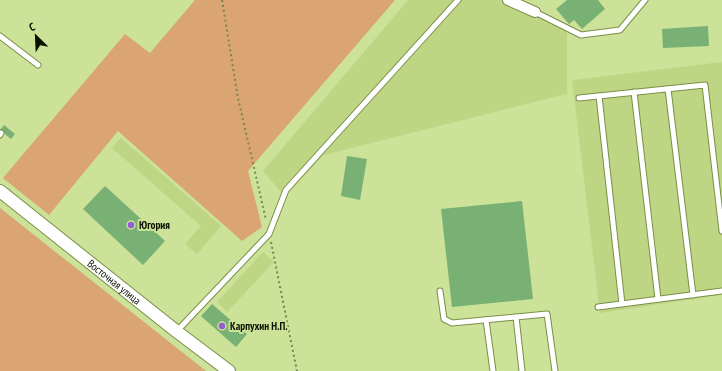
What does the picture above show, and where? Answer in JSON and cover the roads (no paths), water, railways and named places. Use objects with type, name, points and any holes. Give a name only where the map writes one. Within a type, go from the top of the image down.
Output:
[{"type":"street","points":[[508,0],[535,12]]},
{"type":"street","name":"Восточная улица","points":[[0,191],[176,331],[229,371]]},
{"type":"lane","points":[[176,331],[269,234],[286,190],[458,0]]},
{"type":"lane","points":[[535,12],[581,36],[620,30],[645,0]]},
{"type":"lane","points":[[0,36],[38,65]]},
{"type":"lane","points":[[578,98],[705,85],[722,231]]},
{"type":"lane","points":[[668,88],[692,295]]},
{"type":"lane","points":[[634,92],[658,299]]},
{"type":"lane","points":[[599,96],[622,304]]},
{"type":"lane","points":[[440,291],[444,319],[452,323],[547,314],[555,371]]},
{"type":"lane","points":[[598,307],[722,291]]},
{"type":"lane","points":[[516,317],[522,371]]},
{"type":"lane","points":[[486,320],[493,371]]},
{"type":"place","name":"Югория","points":[[131,225]]},
{"type":"place","name":"Карпухин Н.П.","points":[[222,326]]}]
